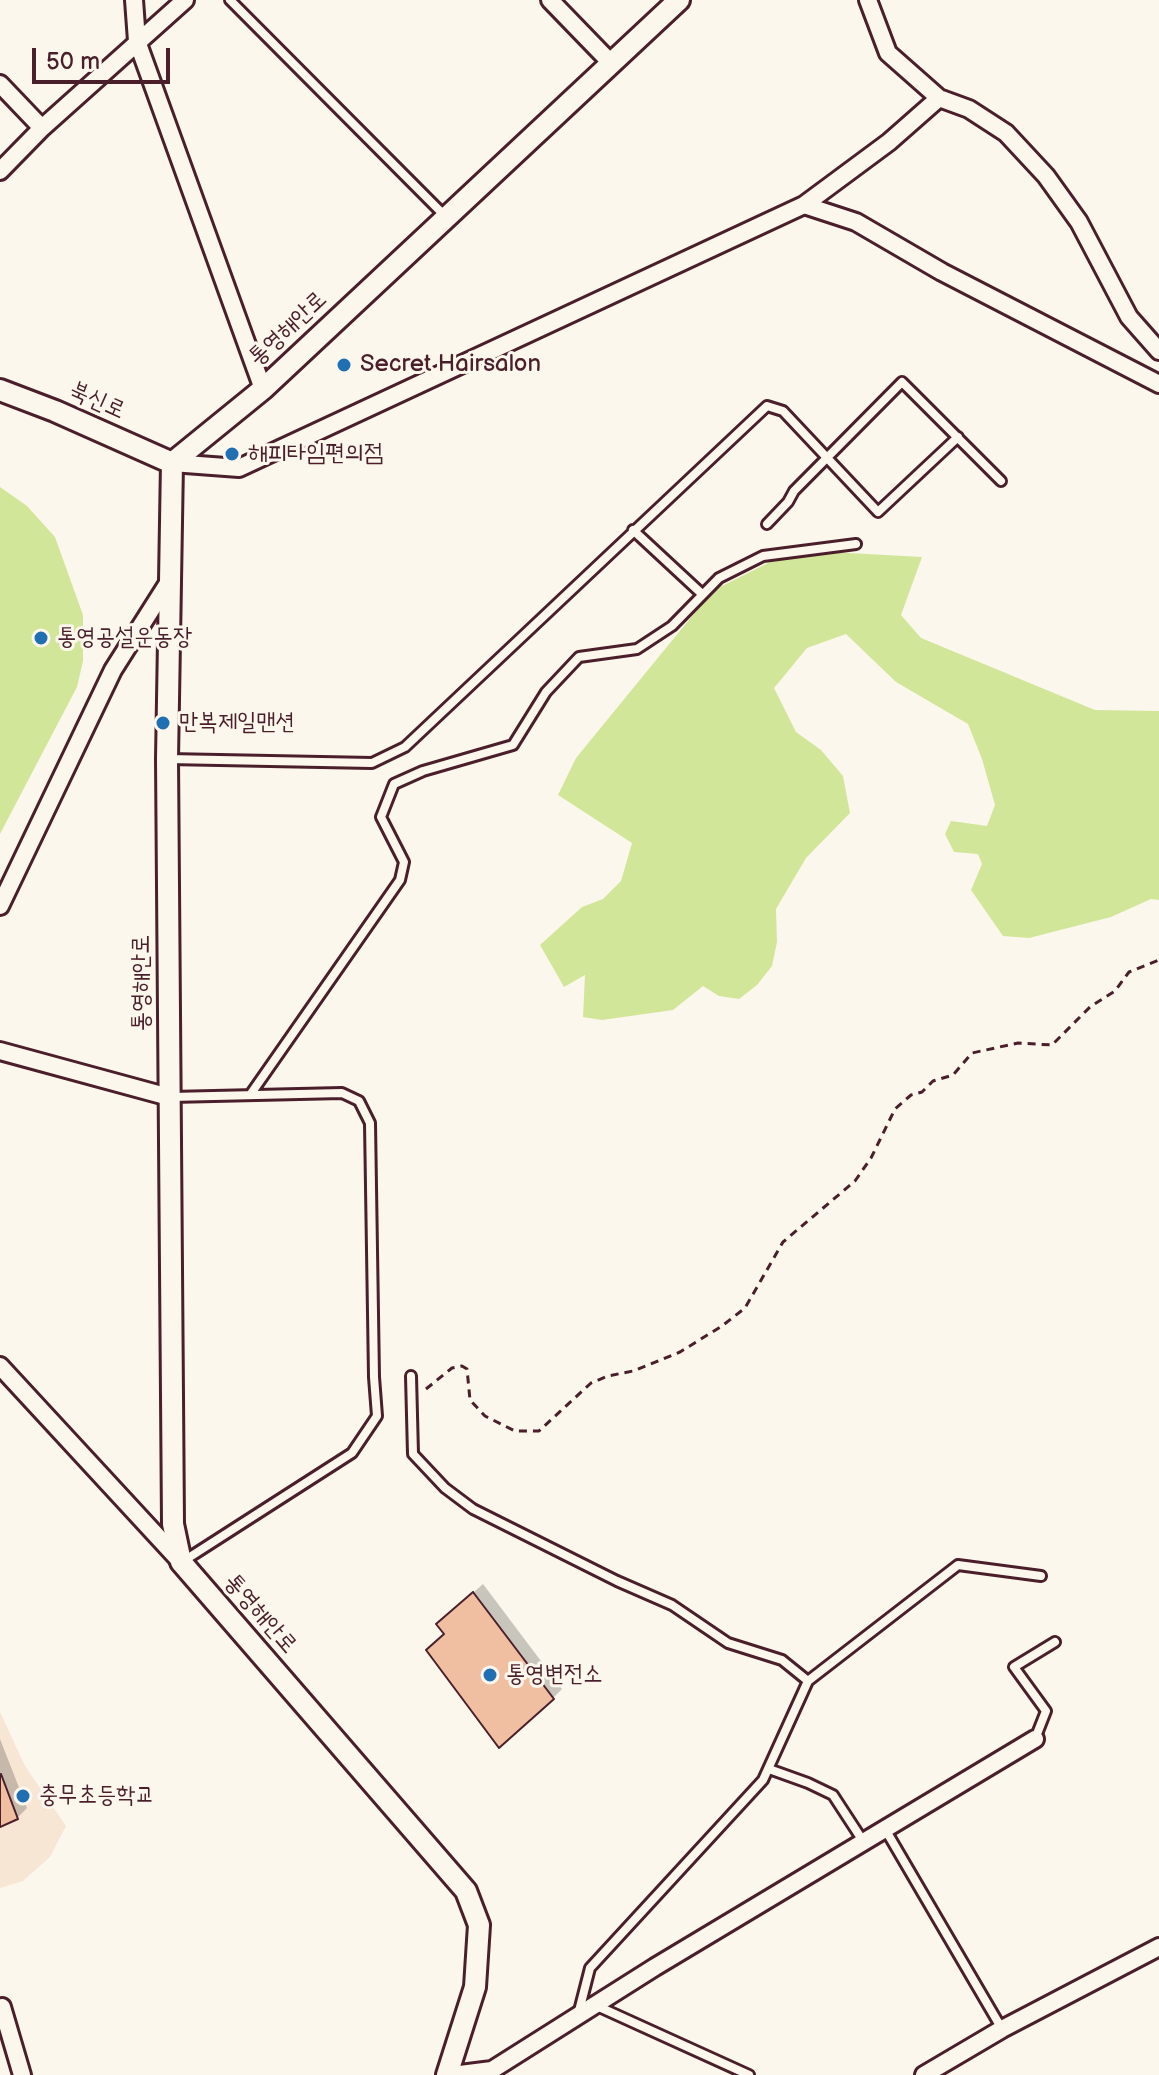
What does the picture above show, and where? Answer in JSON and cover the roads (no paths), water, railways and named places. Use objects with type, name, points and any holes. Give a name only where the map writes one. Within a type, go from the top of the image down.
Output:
[{"type":"street","points":[[134,0],[137,41],[263,389]]},
{"type":"street","points":[[0,171],[42,128],[185,0]]},
{"type":"street","points":[[550,0],[610,62]]},
{"type":"street","name":"통영해안로","points":[[449,2075],[475,1987],[479,1925],[466,1891],[181,1562],[173,1524],[167,759],[172,463],[263,389],[679,0]]},
{"type":"street","points":[[868,0],[888,53],[939,98],[969,109],[1006,133],[1046,176],[1079,222],[1129,317],[1159,351]]},
{"type":"street","points":[[0,84],[42,128]]},
{"type":"street","points":[[172,463],[239,468],[804,205],[889,142],[939,98]]},
{"type":"street","points":[[804,205],[856,222],[956,279],[1159,384]]},
{"type":"street","name":"북신로","points":[[0,390],[172,463]]},
{"type":"street","points":[[0,906],[113,670],[170,580]]},
{"type":"street","points":[[0,1051],[169,1097]]},
{"type":"street","points":[[0,1366],[181,1562]]},
{"type":"street","points":[[449,2075],[492,2070],[1035,1739]]},
{"type":"street","points":[[924,2075],[1002,2029],[1159,1947]]},
{"type":"street","points":[[2,2007],[22,2075]]},
{"type":"lane","points":[[230,0],[446,216]]},
{"type":"lane","points":[[767,524],[794,491],[902,382],[1001,481]]},
{"type":"lane","points":[[167,759],[372,763],[405,747],[767,406],[783,411],[878,512],[958,437]]},
{"type":"lane","points":[[633,530],[702,594]]},
{"type":"lane","points":[[250,1095],[400,880],[404,862],[381,817],[394,784],[423,771],[513,745],[546,692],[579,657],[637,649],[672,626],[719,578],[763,556],[856,544]]},
{"type":"lane","points":[[169,1097],[342,1093],[359,1101],[370,1123],[377,1416],[352,1453],[181,1562]]},
{"type":"lane","points":[[411,1376],[413,1454],[445,1488],[473,1509],[672,1605],[728,1643],[782,1660],[808,1681]]},
{"type":"lane","points":[[578,2016],[590,1968],[763,1780],[808,1681],[958,1565],[1041,1576]]},
{"type":"lane","points":[[1035,1739],[1046,1711],[1014,1667],[1055,1642]]},
{"type":"lane","points":[[769,1769],[833,1795],[863,1842]]},
{"type":"lane","points":[[885,1829],[1002,2029]]},
{"type":"lane","points":[[595,2005],[749,2075]]},
{"type":"place","name":"Secret Hairsalon","points":[[344,365]]},
{"type":"place","name":"해피타임편의점","points":[[232,454]]},
{"type":"place","name":"통영공설운동장","points":[[41,638]]},
{"type":"place","name":"만복제일맨션","points":[[163,723]]},
{"type":"place","name":"통영변전소","points":[[490,1675]]},
{"type":"place","name":"충무초등학교","points":[[23,1796]]}]
